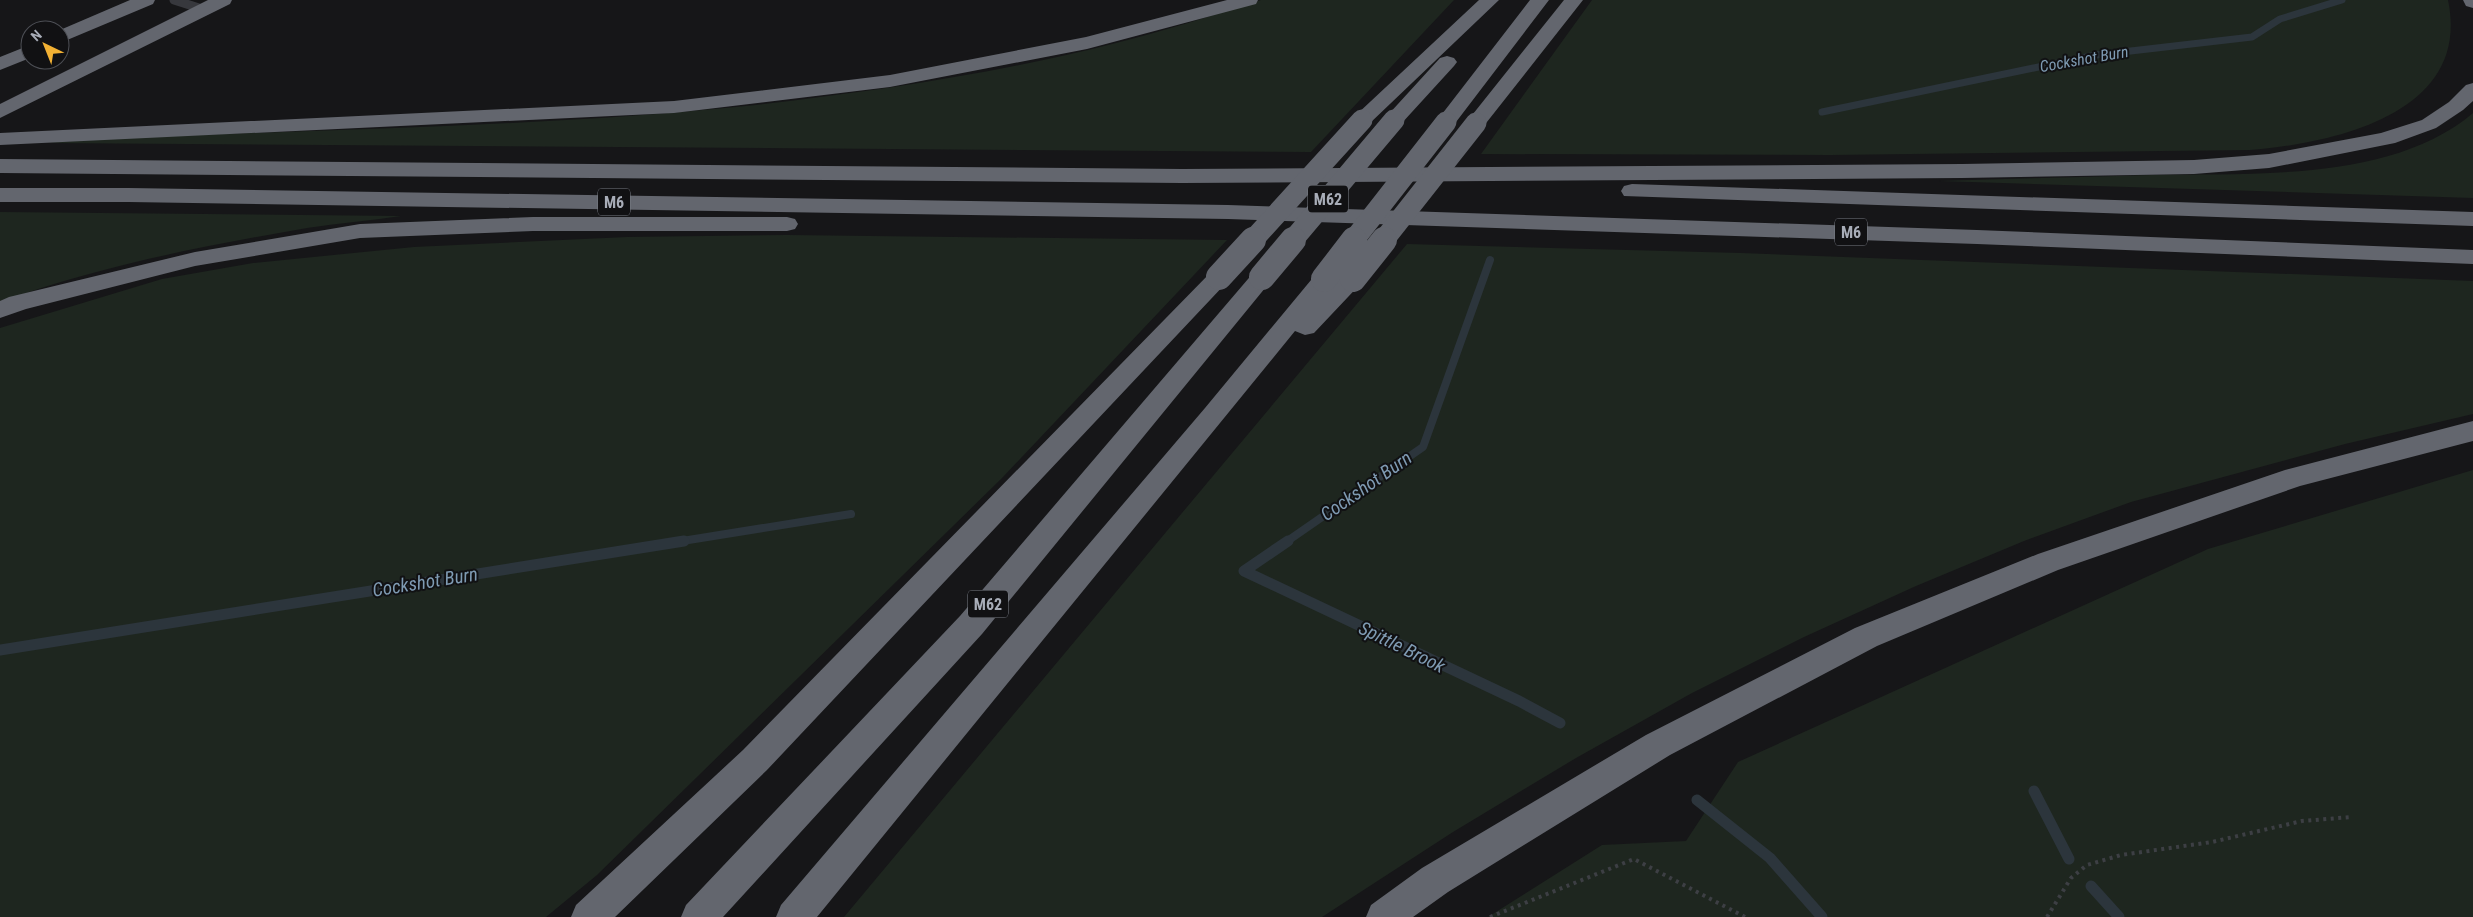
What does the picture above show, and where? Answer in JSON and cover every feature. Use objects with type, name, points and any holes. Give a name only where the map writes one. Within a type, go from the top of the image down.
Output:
[{"type":"highway","points":[[70,33],[146,0]]},
{"type":"highway","points":[[0,112],[34,93],[223,0]]},
{"type":"highway","points":[[0,139],[674,107],[890,81],[1087,43],[1249,0]]},
{"type":"highway","points":[[590,917],[755,760],[1219,277],[1362,120],[1490,0]]},
{"type":"highway","name":"M62","points":[[699,917],[971,625],[1394,120],[1464,42],[1494,0]]},
{"type":"highway","name":"M62","points":[[794,917],[1214,415],[1324,279],[1540,0]]},
{"type":"highway","points":[[1214,415],[1353,279],[1574,0]]},
{"type":"highway","points":[[0,64],[20,55]]},
{"type":"highway","points":[[1182,176],[1962,172],[2194,167],[2269,161],[2328,152],[2387,138],[2429,124],[2456,106],[2473,89]]},
{"type":"highway","name":"M6","points":[[0,166],[1182,176],[2473,220]]},
{"type":"highway","name":"M6","points":[[0,195],[129,195],[1228,212],[1957,236],[2473,257]]},
{"type":"highway","points":[[0,310],[18,303],[195,259],[360,232],[532,224],[952,224],[1228,212]]},
{"type":"highway","points":[[1384,917],[1435,880],[1658,745],[1866,637],[2048,562],[2294,477],[2473,431]]},
{"type":"lane","points":[[174,0],[202,9]]},
{"type":"path","points":[[2047,917],[2071,878],[2087,865],[2120,855],[2212,842],[2302,821],[2352,817]]},
{"type":"path","points":[[1490,917],[1634,859],[1745,917]]},
{"type":"shaded area","points":[[1261,0],[1454,0],[1311,152],[46,143],[118,138],[517,123],[756,105],[937,80],[1072,54],[1189,23]]},
{"type":"shaded area","points":[[1592,0],[2448,0],[2450,40],[2438,72],[2416,98],[2386,117],[2351,131],[2315,141],[2280,147],[2250,150],[1830,155],[1481,154]]},
{"type":"shaded area","points":[[2473,113],[2473,198],[1939,181],[2276,173],[2319,169],[2362,162],[2403,152],[2440,135]]},
{"type":"shaded area","points":[[0,212],[401,216],[307,228],[152,258],[37,289],[0,302]]},
{"type":"shaded area","points":[[787,235],[1227,240],[1002,478],[597,875],[546,917],[0,917],[0,328],[162,279],[253,263],[414,247],[627,237]]},
{"type":"shaded area","points":[[1407,244],[1741,253],[2473,281],[2473,414],[2345,444],[2131,502],[2024,541],[1916,586],[1804,637],[1692,693],[1576,758],[1453,832],[1322,917],[844,917]]},
{"type":"shaded area","points":[[2473,470],[2473,917],[1488,917],[1602,845],[1686,841],[1738,762],[2208,549]]},
{"type":"waterway","name":"Cockshot Burn","points":[[1822,112],[2096,55],[2252,37],[2280,19],[2342,0]]},
{"type":"waterway","name":"Cockshot Burn","points":[[1286,542],[1423,447],[1490,260]]},
{"type":"waterway","name":"Cockshot Burn","points":[[676,542],[851,514]]},
{"type":"waterway","name":"Cockshot Burn","points":[[0,650],[684,541]]},
{"type":"waterway","name":"Spittle Brook","points":[[1288,541],[1244,571],[1519,701],[1560,723]]},
{"type":"waterway","points":[[2034,791],[2069,859]]},
{"type":"waterway","name":"Spittle Brook","points":[[1697,800],[1770,858],[1822,917]]},
{"type":"waterway","points":[[2091,886],[2119,917]]}]
